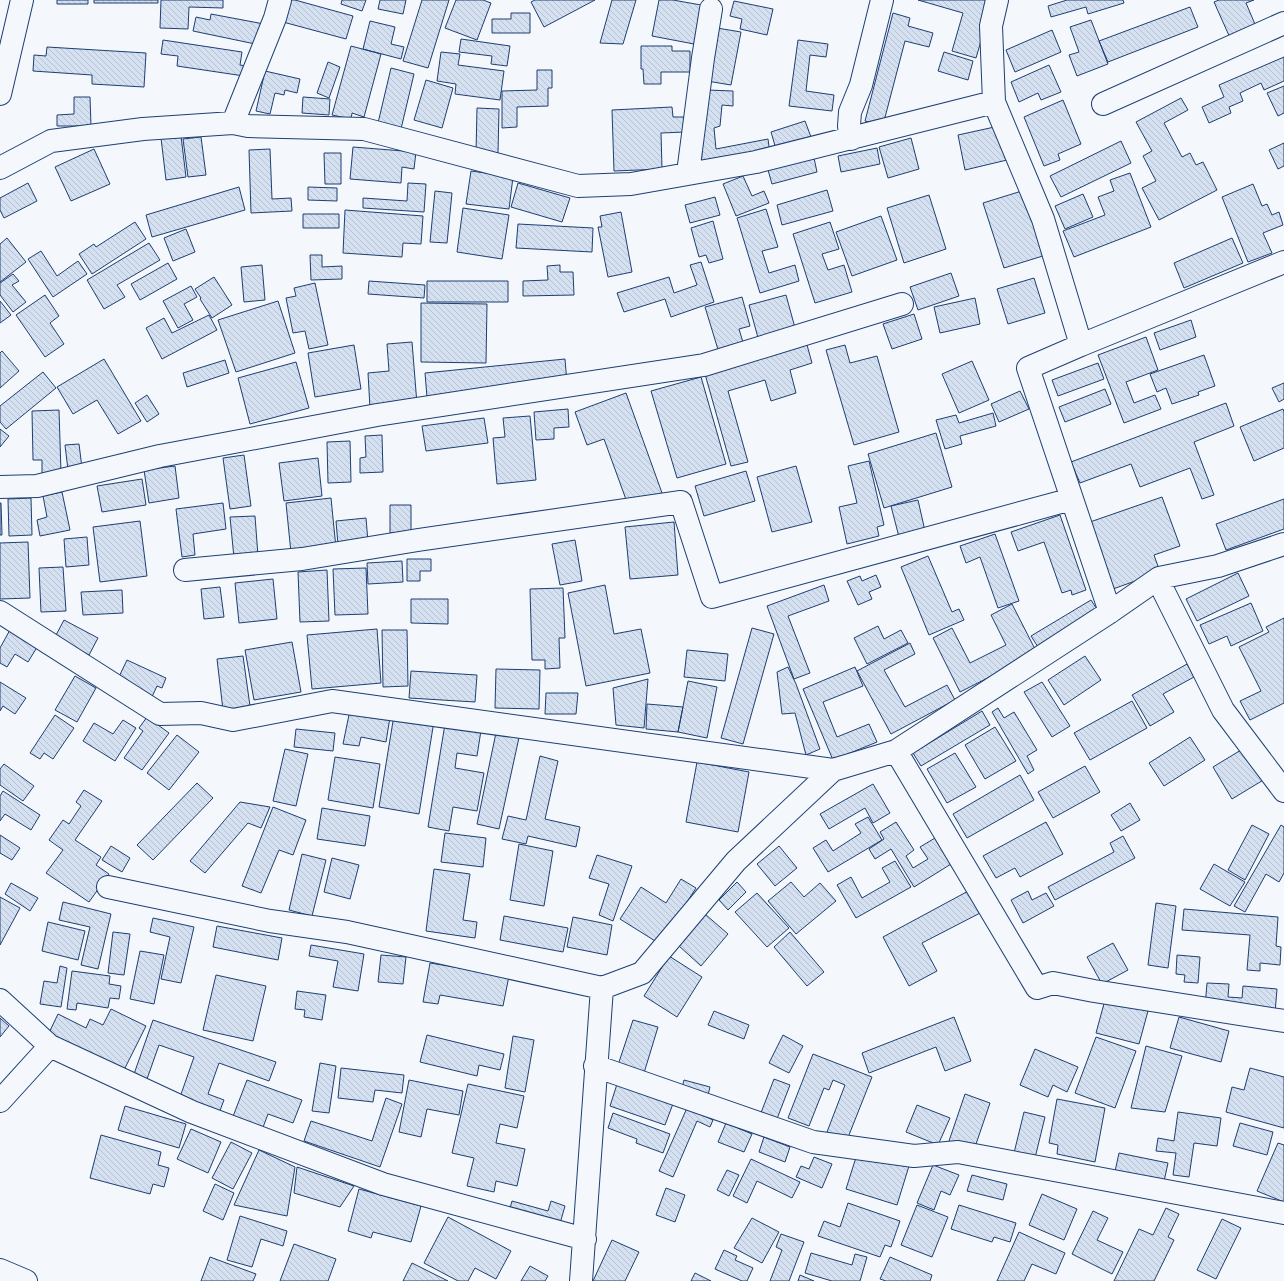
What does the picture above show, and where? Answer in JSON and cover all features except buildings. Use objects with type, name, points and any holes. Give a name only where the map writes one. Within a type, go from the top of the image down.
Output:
[{"type":"street","points":[[0,94],[22,0]]},
{"type":"street","points":[[233,123],[275,18],[280,0]]},
{"type":"street","points":[[851,139],[849,126],[850,112],[861,85],[882,0]]},
{"type":"street","points":[[997,0],[991,26],[994,102],[1043,219],[1081,344]]},
{"type":"street","points":[[688,173],[710,9]]},
{"type":"street","points":[[1103,104],[1284,23]]},
{"type":"street","points":[[0,168],[51,141],[143,129],[233,123],[248,126],[364,129],[578,186],[631,184],[756,162],[994,102]]},
{"type":"street","points":[[1110,612],[1028,368],[1081,344],[1284,262]]},
{"type":"street","points":[[0,487],[37,486],[160,456],[376,415],[704,365],[902,304]]},
{"type":"street","points":[[185,570],[302,559],[418,540],[681,502],[712,597],[1072,500]]},
{"type":"street","points":[[0,612],[160,714],[201,713],[233,720],[332,701],[833,770],[896,751],[1110,612],[1159,578],[1218,566],[1284,544]]},
{"type":"street","points":[[1159,578],[1164,592],[1223,710],[1284,791]]},
{"type":"street","points":[[896,751],[1037,988],[1053,983],[1094,991],[1284,1021]]},
{"type":"street","points":[[108,888],[270,921],[347,932],[602,988],[642,973],[736,862],[833,770]]},
{"type":"street","points":[[581,1281],[602,988]]},
{"type":"street","points":[[0,1000],[50,1046],[192,1112],[383,1184],[585,1239]]},
{"type":"street","points":[[0,1101],[50,1046]]},
{"type":"street","points":[[596,1066],[814,1142],[914,1156],[958,1152],[1284,1213]]},
{"type":"street","points":[[0,1270],[26,1281]]}]
